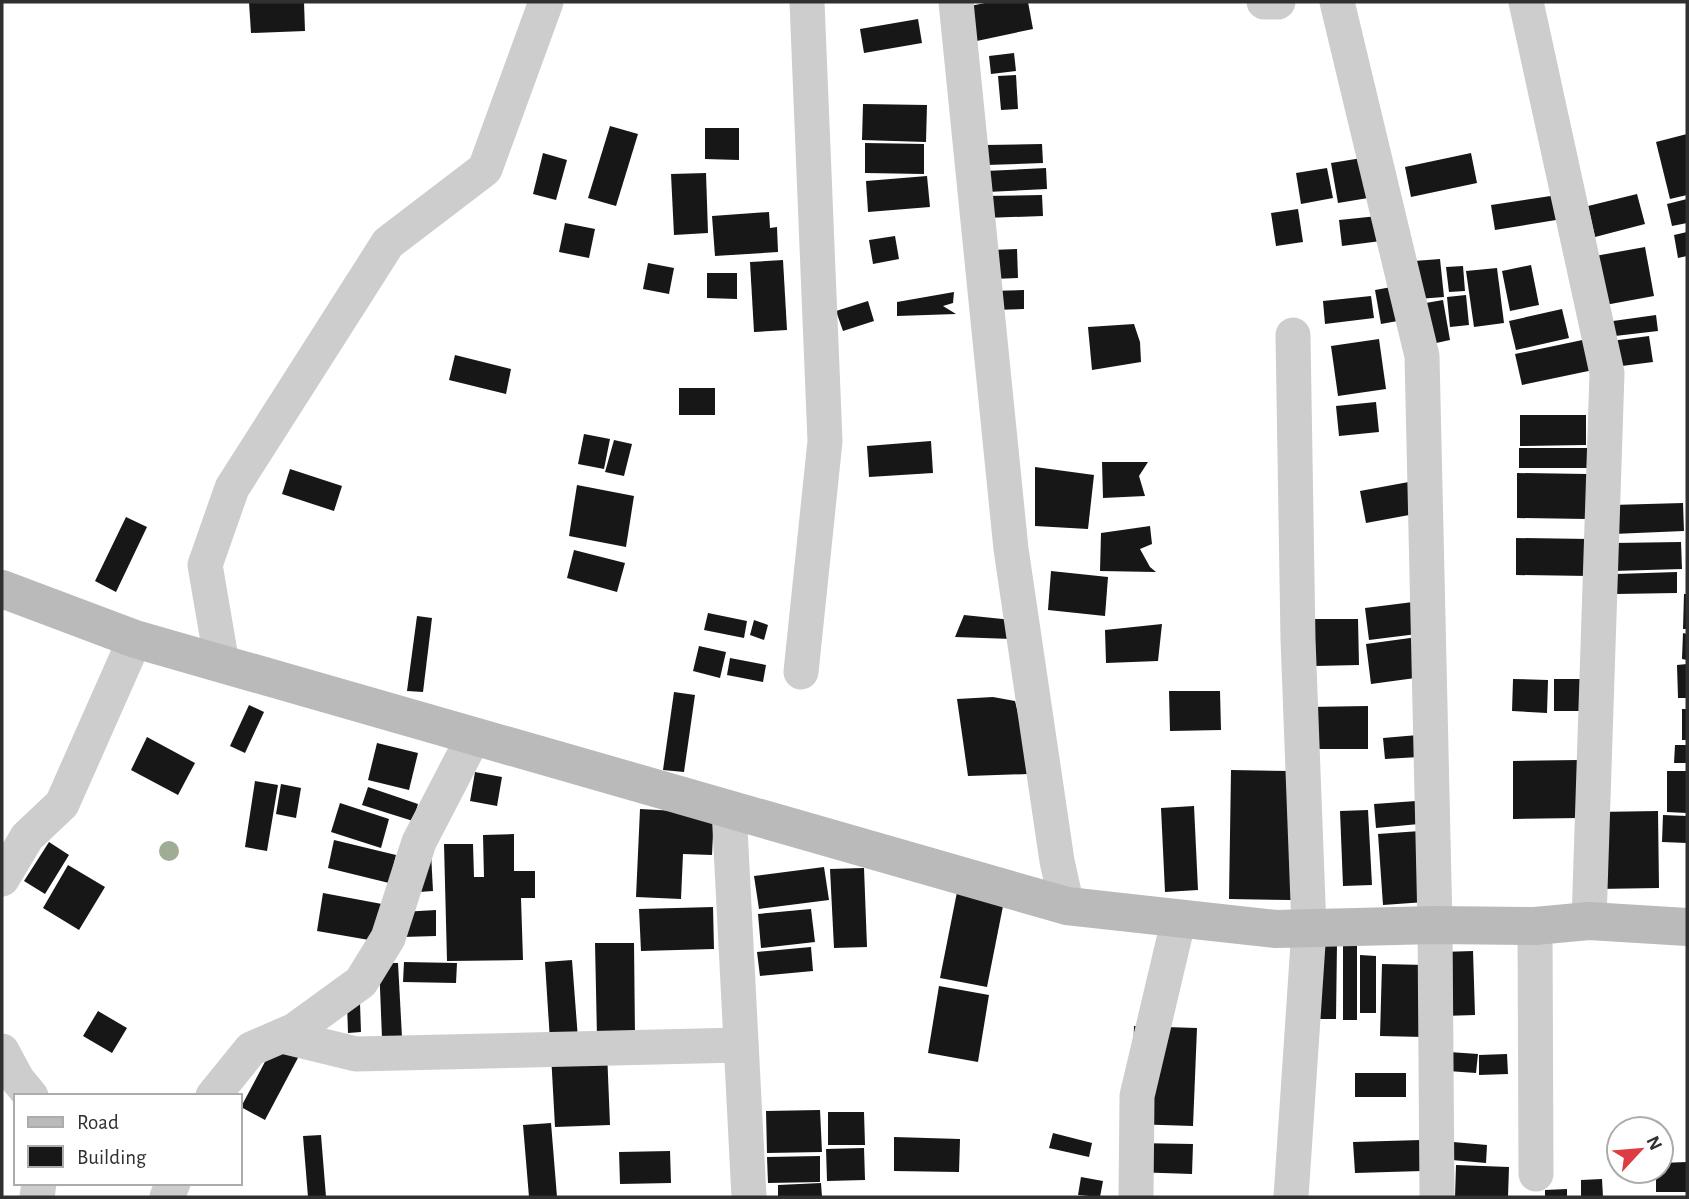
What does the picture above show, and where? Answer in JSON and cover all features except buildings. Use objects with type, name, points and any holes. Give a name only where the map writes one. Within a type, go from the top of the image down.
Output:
[{"type":"street","points":[[222,664],[205,565],[232,488],[388,243],[485,169],[546,2]]},
{"type":"street","points":[[801,672],[824,441],[807,2]]},
{"type":"street","points":[[956,2],[1011,549],[1057,861],[1067,906]]},
{"type":"street","points":[[1264,2],[1278,2]]},
{"type":"street","points":[[1337,2],[1422,356],[1435,925],[1437,1197]]},
{"type":"street","points":[[1526,2],[1607,373],[1588,921]]},
{"type":"street","points":[[1291,1197],[1309,929],[1298,639],[1293,335]]},
{"type":"street","points":[[2,589],[135,639],[1067,906],[1276,929],[1435,925],[1535,926],[1588,921],[1687,926]]},
{"type":"street","points":[[2,879],[27,837],[62,804],[135,639]]},
{"type":"street","points":[[215,1094],[251,1049],[295,1031],[361,982],[388,938],[419,842],[474,736]]},
{"type":"street","points":[[729,809],[749,1197]]},
{"type":"street","points":[[1136,1197],[1137,1096],[1179,918]]},
{"type":"street","points":[[1535,926],[1536,1174]]},
{"type":"street","points":[[282,1035],[356,1054],[741,1045]]},
{"type":"street","points":[[2,1051],[28,1094]]}]
